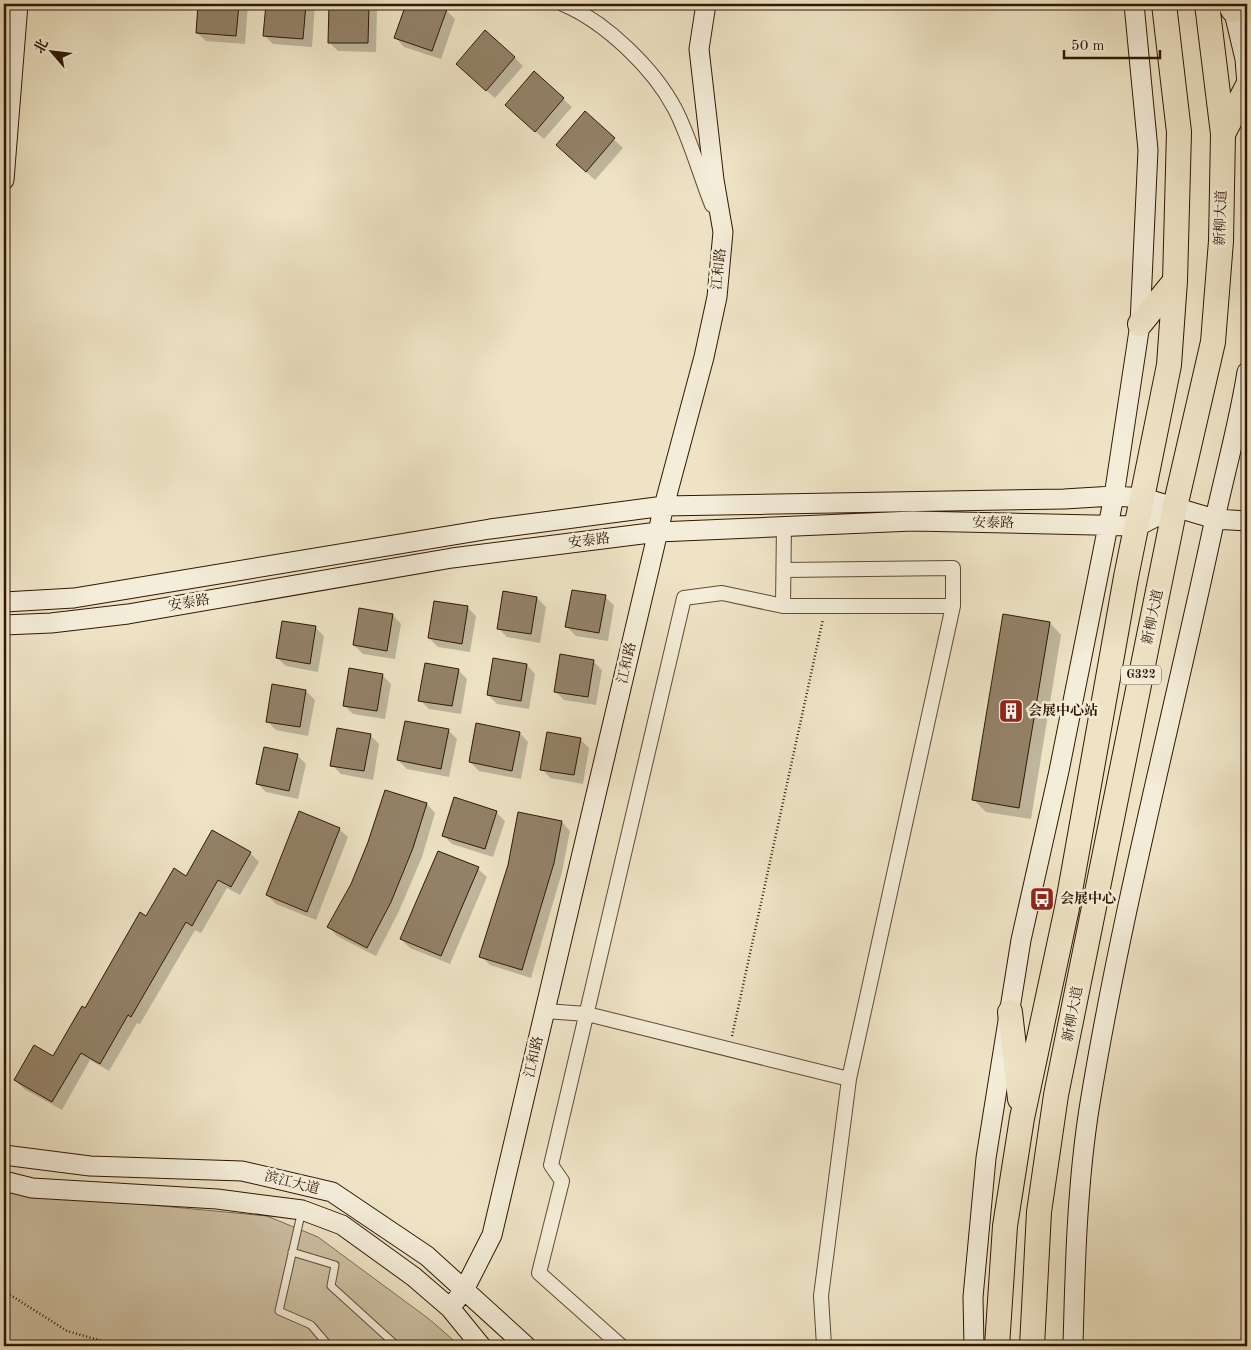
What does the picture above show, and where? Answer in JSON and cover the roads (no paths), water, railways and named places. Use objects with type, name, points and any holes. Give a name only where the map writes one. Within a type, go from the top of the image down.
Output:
[{"type":"highway","name":"新柳大道","points":[[996,1342],[1005,1226],[1022,1118],[1067,908],[1126,577],[1144,498],[1169,365],[1175,281],[1179,132],[1164,4]]},
{"type":"highway","name":"新柳大道","points":[[1032,1346],[1039,1212],[1056,1095],[1175,507],[1213,342],[1221,241],[1223,134],[1207,4]]},
{"type":"highway","points":[[1223,134],[1247,86]]},
{"type":"highway","points":[[1140,324],[1175,281]]},
{"type":"highway","points":[[1010,1012],[1022,1118]]},
{"type":"street","points":[[4,180],[18,4]]},
{"type":"street","points":[[563,4],[605,29],[649,71],[675,109],[723,232]]},
{"type":"street","name":"江和路","points":[[450,1308],[464,1290],[492,1234],[664,506],[704,357],[717,297],[723,232],[714,180],[699,49],[706,4]]},
{"type":"street","points":[[974,1346],[973,1297],[986,1158],[1021,940],[1059,771],[1106,524],[1114,496],[1140,324],[1148,150],[1134,4]]},
{"type":"street","points":[[1231,6],[1246,60],[1247,86]]},
{"type":"street","points":[[1073,1346],[1075,1248],[1090,1104],[1128,911],[1215,519],[1240,419],[1247,372]]},
{"type":"street","name":"安泰路","points":[[4,602],[74,598],[490,529],[664,506],[1064,499],[1114,496],[1144,498],[1215,519],[1247,522]]},
{"type":"street","points":[[1138,526],[1175,507]]},
{"type":"street","name":"安泰路","points":[[4,625],[128,614],[452,558],[658,532],[784,525],[914,522],[1138,526]]},
{"type":"street","points":[[783,606],[784,525]]},
{"type":"street","points":[[784,570],[954,568],[954,606],[849,1079],[822,1296],[824,1346]]},
{"type":"street","points":[[621,1346],[539,1273],[562,1181],[552,1164],[684,598],[722,593],[783,606],[954,606]]},
{"type":"street","points":[[544,1011],[587,1014],[849,1079]]},
{"type":"street","name":"滨江大道","points":[[4,1155],[90,1166],[242,1171],[332,1192],[427,1256],[526,1346]]},
{"type":"street","name":"滨江大道","points":[[4,1181],[32,1188],[217,1199],[302,1210],[342,1225],[450,1308],[481,1346]]},
{"type":"lane","points":[[302,1210],[279,1312],[311,1325],[329,1346]]},
{"type":"lane","points":[[292,1252],[335,1265],[331,1286],[397,1346]]},
{"type":"place","name":"会展中心站","points":[[1011,711]]},
{"type":"place","name":"会展中心","points":[[1042,899]]}]
